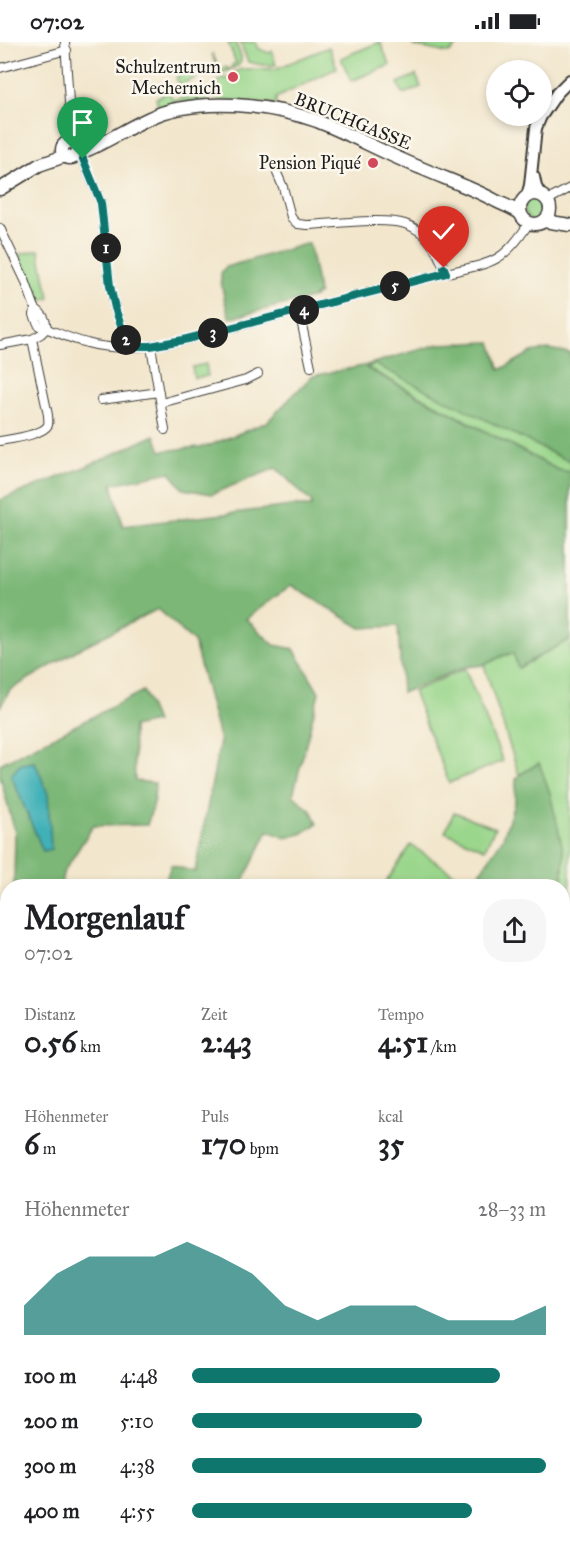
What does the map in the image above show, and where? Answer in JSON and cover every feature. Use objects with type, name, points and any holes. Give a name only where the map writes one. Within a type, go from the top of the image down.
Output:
[{"type":"main road","points":[[552,100],[570,80]]},
{"type":"main road","name":"BRUCHGASSE","points":[[0,189],[39,165],[73,150],[87,151],[174,109],[230,105],[286,112],[318,122],[399,159],[482,193],[513,201],[524,208]]},
{"type":"main road","points":[[524,208],[530,185],[537,126]]},
{"type":"main road","points":[[532,165],[535,184],[559,217],[570,224]]},
{"type":"main road","points":[[524,208],[531,194],[546,201],[550,213],[544,221]]},
{"type":"main road","points":[[524,208],[537,224],[544,221],[570,224]]},
{"type":"street","points":[[0,68],[66,46],[73,150],[101,203],[110,286],[128,346]]},
{"type":"street","points":[[277,173],[291,217],[298,224],[388,221],[406,224],[421,232],[430,242],[446,273]]},
{"type":"street","points":[[546,201],[570,188]]},
{"type":"street","points":[[0,228],[25,280],[39,326],[89,344],[150,346],[183,340],[488,264],[508,252],[524,208]]},
{"type":"street","points":[[299,311],[311,367]]},
{"type":"street","points":[[0,345],[32,339],[47,328]]},
{"type":"street","points":[[0,441],[38,432],[44,429],[49,422],[32,339]]},
{"type":"street","points":[[150,346],[165,430]]},
{"type":"street","points":[[161,403],[246,380],[258,374]]},
{"type":"street","points":[[101,400],[159,392]]},
{"type":"green space","points":[[228,42],[235,42],[241,62],[238,66],[218,75],[212,53],[220,69],[232,68],[232,65],[236,63]]},
{"type":"green space","points":[[240,42],[256,42],[259,49],[269,53],[272,51],[276,65],[248,62]]},
{"type":"green space","points":[[380,42],[390,65],[351,81],[341,58]]},
{"type":"green space","points":[[411,42],[457,42],[456,47],[447,53],[414,46]]},
{"type":"green space","points":[[329,47],[337,68],[276,98],[276,104],[213,99],[218,82],[236,74],[235,72],[242,69],[275,69]]},
{"type":"green space","points":[[193,69],[196,78],[179,85],[176,77]]},
{"type":"green space","points":[[416,75],[421,87],[403,94],[398,83]]},
{"type":"green space","points":[[169,92],[173,100],[201,95],[205,96],[207,101],[176,103],[159,109],[156,98]]},
{"type":"green space","points":[[536,197],[541,198],[547,204],[547,214],[541,220],[536,221],[531,220],[525,214],[524,209],[525,204],[531,198]]},
{"type":"green space","points":[[309,243],[319,294],[314,295],[315,297],[230,318],[221,279],[221,272],[226,267]]},
{"type":"green space","points":[[39,250],[50,298],[40,301],[19,254]]},
{"type":"green space","points":[[491,342],[500,370],[532,352],[548,349],[570,353],[570,460],[374,364],[366,368],[558,470],[570,472],[570,639],[518,668],[513,653],[484,665],[465,667],[402,693],[398,626],[361,628],[291,585],[246,619],[274,645],[294,649],[319,692],[293,795],[312,812],[317,824],[301,834],[286,838],[268,831],[244,879],[166,879],[171,865],[195,872],[220,741],[194,642],[158,609],[84,646],[10,690],[0,707],[0,500],[85,467],[155,435],[161,451],[208,446],[267,422],[312,376],[363,366],[439,344]],"holes":[[[276,468],[312,503],[311,506],[292,506],[123,526],[112,484],[170,472],[183,489],[212,494]]]},
{"type":"green space","points":[[374,363],[570,460],[570,472],[558,470],[366,367]]},
{"type":"green space","points":[[206,364],[208,376],[194,378],[192,367]]},
{"type":"green space","points":[[570,639],[570,879],[562,879],[564,854],[539,763],[519,775],[484,665],[514,653],[519,668]]},
{"type":"green space","points":[[465,669],[503,761],[449,783],[413,691]]},
{"type":"green space","points":[[143,691],[156,722],[133,727],[135,781],[155,783],[154,802],[147,825],[93,826],[63,873],[62,879],[14,879],[15,832],[0,777],[0,764]]},
{"type":"green space","points":[[539,763],[550,793],[564,854],[562,879],[476,879],[503,838],[515,801],[516,780],[519,775]]},
{"type":"green space","points":[[454,812],[495,828],[485,849],[445,832]]},
{"type":"green space","points":[[411,845],[462,879],[388,879]]},
{"type":"water","points":[[35,762],[48,794],[51,849],[43,851],[11,775],[21,764]]},
{"type":"place","name":"Schulzentrum Mechernich","points":[[233,77]]},
{"type":"place","name":"Pension Piqué","points":[[373,163]]},
{"type":"route","points":[[83,159],[101,203],[110,286],[128,346],[150,346],[183,340],[446,273],[444,268]]}]
